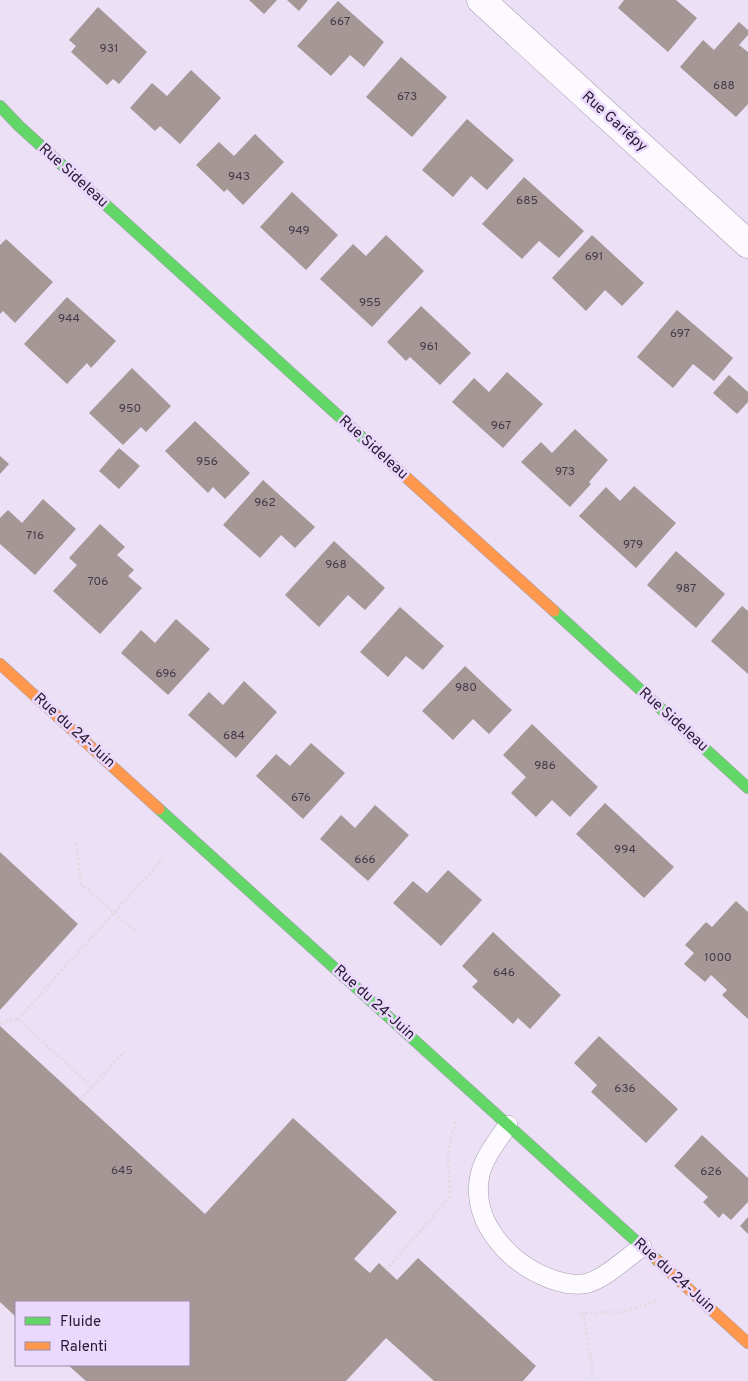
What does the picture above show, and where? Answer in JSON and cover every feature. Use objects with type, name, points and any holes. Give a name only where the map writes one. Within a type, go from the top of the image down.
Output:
[{"type":"street","name":"Rue Gariépy","points":[[481,0],[748,244]]},
{"type":"street","name":"Rue Sideleau","points":[[0,106],[19,126],[748,788]]},
{"type":"street","name":"Rue du 24-Juin","points":[[0,664],[748,1343]]},
{"type":"lane","points":[[508,1125],[480,1175],[479,1199],[487,1224],[505,1251],[532,1272],[564,1284],[588,1283],[642,1247]]},
{"type":"path","points":[[0,1023],[18,1019],[186,833]]},
{"type":"path","points":[[76,843],[81,884],[136,932]]},
{"type":"path","points":[[18,1019],[92,1088]]},
{"type":"path","points":[[80,1100],[125,1051]]},
{"type":"path","points":[[386,1270],[451,1196]]},
{"type":"path","points":[[583,1313],[592,1366],[592,1381]]},
{"type":"building","points":[[249,0],[277,0],[264,14]]},
{"type":"building","points":[[287,0],[308,0],[299,11]]},
{"type":"building","points":[[624,0],[676,0],[697,18],[668,52],[618,8]]},
{"type":"building","points":[[338,1],[384,42],[364,67],[350,55],[331,76],[297,46]]},
{"type":"building","points":[[98,7],[147,52],[119,84],[113,79],[107,85],[71,52],[76,46],[69,40]]},
{"type":"building","points":[[739,22],[748,30],[748,35],[739,45],[748,52],[748,104],[736,117],[680,67],[703,40],[714,50]]},
{"type":"building","points":[[401,57],[447,97],[412,137],[366,97]]},
{"type":"building","points":[[191,70],[221,98],[180,144],[160,126],[155,131],[130,108],[152,83],[167,96]]},
{"type":"building","points":[[467,119],[514,160],[487,190],[471,176],[453,197],[422,170]]},
{"type":"building","points":[[255,134],[284,162],[243,205],[227,189],[224,192],[196,165],[219,142],[234,156]]},
{"type":"building","points":[[524,177],[584,231],[559,258],[539,241],[522,259],[482,224]]},
{"type":"building","points":[[292,192],[338,235],[306,270],[260,227]]},
{"type":"building","points":[[386,235],[424,271],[372,327],[320,279],[353,244],[366,256]]},
{"type":"building","points":[[592,235],[644,283],[622,306],[605,290],[586,311],[552,278]]},
{"type":"building","points":[[6,239],[53,282],[15,323],[3,311],[0,314],[0,245]]},
{"type":"building","points":[[67,297],[116,341],[91,368],[87,363],[67,384],[24,344]]},
{"type":"building","points":[[421,306],[471,353],[440,385],[410,357],[406,361],[387,342]]},
{"type":"building","points":[[677,310],[733,358],[714,381],[693,364],[673,388],[637,357]]},
{"type":"building","points":[[132,368],[171,406],[146,432],[141,427],[123,445],[89,413]]},
{"type":"building","points":[[507,372],[543,404],[503,448],[452,402],[474,378],[489,392]]},
{"type":"building","points":[[729,375],[748,392],[748,402],[737,414],[713,393]]},
{"type":"building","points":[[195,421],[250,473],[225,499],[213,487],[208,493],[165,451]]},
{"type":"building","points":[[575,429],[608,460],[589,482],[591,484],[570,507],[521,462],[541,442],[552,453]]},
{"type":"building","points":[[119,448],[140,466],[119,489],[99,471]]},
{"type":"building","points":[[0,456],[9,464],[0,474]]},
{"type":"building","points":[[263,480],[315,527],[295,548],[281,535],[260,558],[223,525]]},
{"type":"building","points":[[634,486],[676,523],[636,568],[579,516],[606,487],[620,501]]},
{"type":"building","points":[[43,499],[76,529],[35,575],[0,544],[0,518],[8,510],[22,523]]},
{"type":"building","points":[[100,524],[125,547],[117,555],[134,570],[128,576],[142,588],[100,634],[53,591],[77,565],[69,558]]},
{"type":"building","points":[[334,541],[385,588],[365,610],[348,595],[319,627],[285,595]]},
{"type":"building","points":[[676,551],[725,594],[696,628],[647,585]]},
{"type":"building","points":[[742,606],[748,611],[748,674],[711,641]]},
{"type":"building","points":[[400,607],[444,646],[423,670],[406,656],[388,677],[360,652]]},
{"type":"building","points":[[176,619],[210,649],[168,695],[121,653],[141,630],[155,643]]},
{"type":"building","points":[[465,666],[512,710],[489,734],[473,719],[453,740],[422,711]]},
{"type":"building","points":[[244,681],[277,712],[236,758],[188,715],[209,692],[223,705]]},
{"type":"building","points":[[532,724],[598,787],[570,817],[552,800],[536,817],[511,793],[526,777],[503,755]]},
{"type":"building","points":[[311,743],[345,773],[303,819],[256,776],[276,754],[290,766]]},
{"type":"building","points":[[605,803],[674,867],[644,898],[576,834]]},
{"type":"building","points":[[375,805],[409,835],[368,881],[320,839],[341,815],[355,828]]},
{"type":"building","points":[[0,852],[78,924],[0,1010]]},
{"type":"building","points":[[448,870],[482,900],[441,946],[393,903],[413,881],[427,893]]},
{"type":"building","points":[[736,901],[748,912],[748,1019],[722,995],[727,990],[711,975],[705,982],[684,964],[694,953],[685,945],[706,922],[712,927]]},
{"type":"building","points":[[493,932],[561,995],[530,1029],[518,1018],[513,1024],[472,987],[478,981],[462,966]]},
{"type":"building","points":[[0,1026],[205,1214],[293,1118],[397,1212],[354,1259],[370,1273],[379,1263],[397,1280],[418,1258],[536,1366],[523,1381],[434,1381],[386,1338],[346,1381],[86,1381],[69,1366],[190,1366],[190,1301],[15,1301],[15,1316],[0,1302]]},
{"type":"building","points":[[599,1036],[678,1109],[646,1143],[591,1092],[597,1085],[574,1063]]},
{"type":"building","points":[[702,1135],[748,1178],[748,1202],[731,1220],[723,1213],[719,1218],[703,1202],[708,1197],[674,1166]]},
{"type":"building","points":[[748,1217],[748,1234],[740,1226]]},
{"type":"traffic: fast","points":[[0,106],[19,126],[386,459]]},
{"type":"traffic: fast","points":[[554,611],[748,788]]},
{"type":"traffic: fast","points":[[159,809],[658,1261]]},
{"type":"traffic: slow","points":[[386,459],[554,611]]},
{"type":"traffic: slow","points":[[0,664],[159,809]]},
{"type":"traffic: slow","points":[[658,1261],[748,1343]]}]
